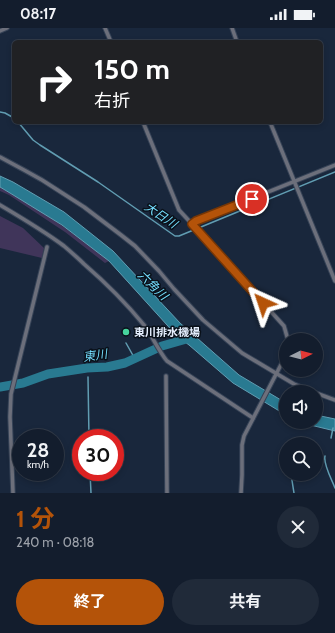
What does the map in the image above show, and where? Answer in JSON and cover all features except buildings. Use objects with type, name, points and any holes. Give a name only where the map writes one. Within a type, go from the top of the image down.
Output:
[{"type":"street","points":[[0,31],[7,28]]},
{"type":"street","points":[[106,28],[110,40]]},
{"type":"street","points":[[232,28],[237,40]]},
{"type":"street","points":[[144,124],[179,210],[284,326],[286,333]]},
{"type":"street","points":[[271,124],[335,281]]},
{"type":"street","points":[[0,157],[84,207],[121,235],[159,270],[174,289],[203,320],[242,353],[276,375],[296,385]]},
{"type":"street","points":[[192,224],[196,221],[335,165]]},
{"type":"street","points":[[0,205],[37,227],[70,252],[96,275],[117,295],[144,325],[161,354],[167,361],[254,416]]},
{"type":"street","points":[[13,493],[10,418],[11,394],[47,247]]},
{"type":"street","points":[[241,493],[242,445],[244,436],[279,369]]},
{"type":"street","points":[[166,376],[167,493]]},
{"type":"street","points":[[323,396],[335,400]]},
{"type":"shaded area","points":[[0,187],[42,212],[109,261],[105,263],[65,232],[9,195],[0,191]]},
{"type":"shaded area","points":[[0,216],[23,228],[44,248],[42,258],[0,248]]},
{"type":"water","points":[[0,176],[64,212],[113,251],[180,323],[239,375],[279,399],[279,411],[233,383],[177,336],[109,261],[62,225],[0,187]]},
{"type":"water","points":[[323,416],[335,419],[335,431],[323,428]]},
{"type":"waterway","name":"大日川","points":[[0,112],[12,117]]},
{"type":"waterway","name":"大日川","points":[[20,124],[33,140],[98,182],[175,236],[179,236],[335,172]]},
{"type":"waterway","name":"東川","points":[[0,387],[23,383],[48,374],[87,368],[107,367],[125,363],[162,346],[190,338]]},
{"type":"waterway","points":[[126,343],[135,359]]},
{"type":"waterway","points":[[88,377],[89,429]]},
{"type":"waterway","points":[[331,438],[333,428]]},
{"type":"waterway","points":[[325,456],[326,468],[335,488]]},
{"type":"waterway","points":[[90,481],[91,493]]},
{"type":"waterway","points":[[292,481],[294,493]]},
{"type":"place","name":"東川排水機場","points":[[126,332]]},
{"type":"route","points":[[252,199],[196,221],[192,224],[263,303]]},
{"type":"water label","name":"六角川","points":[[153,285]]}]
